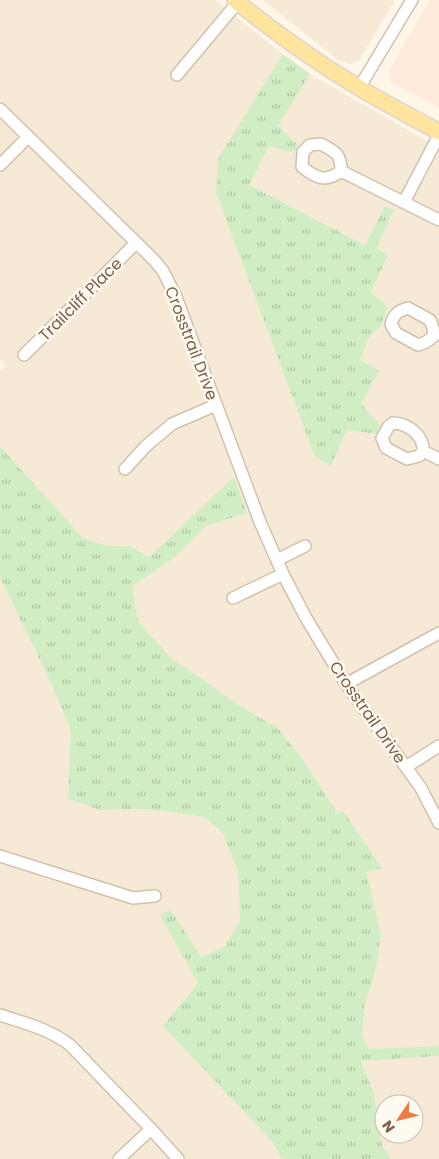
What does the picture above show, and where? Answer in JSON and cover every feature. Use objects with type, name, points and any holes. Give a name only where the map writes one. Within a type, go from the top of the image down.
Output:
[{"type":"main road","points":[[237,1],[281,36],[358,88],[439,133]]},
{"type":"street","points":[[358,88],[412,0]]},
{"type":"street","points":[[177,75],[237,1]]},
{"type":"street","name":"Crosstrail Drive","points":[[0,109],[154,260],[170,283],[260,522],[283,574],[306,618],[346,684],[406,767],[439,822]]},
{"type":"street","points":[[404,202],[439,133]]},
{"type":"street","points":[[0,165],[28,137]]},
{"type":"street","points":[[341,171],[439,220]]},
{"type":"street","name":"Trailcliff Place","points":[[24,355],[136,243]]},
{"type":"street","points":[[125,469],[152,439],[172,424],[216,405]]},
{"type":"street","points":[[423,452],[439,459]]},
{"type":"street","points":[[277,560],[305,546]]},
{"type":"street","points":[[232,598],[283,574]]},
{"type":"street","points":[[346,684],[439,633]]},
{"type":"street","points":[[406,767],[439,746]]},
{"type":"street","points":[[0,856],[132,898],[155,896]]},
{"type":"street","points":[[0,1015],[40,1028],[56,1035],[70,1045],[152,1129],[178,1159]]},
{"type":"street","points":[[118,1159],[152,1129]]},
{"type":"shaded area","points":[[0,0],[215,0],[283,54],[216,193],[315,457],[331,465],[347,430],[376,434],[361,404],[360,360],[369,337],[383,325],[388,307],[371,292],[388,255],[376,248],[385,206],[366,245],[248,185],[269,146],[294,153],[298,145],[278,126],[310,74],[439,148],[439,1046],[369,1049],[362,1036],[365,1004],[376,969],[372,899],[366,872],[381,868],[343,811],[338,814],[301,757],[278,728],[245,709],[170,657],[138,621],[132,586],[175,557],[206,526],[247,513],[234,478],[149,557],[130,546],[107,546],[83,538],[0,446],[0,369],[4,368],[3,361],[0,361]]},
{"type":"shaded area","points":[[263,0],[395,0],[359,60],[350,64],[338,60]]},
{"type":"shaded area","points":[[430,0],[439,0],[439,107],[392,83],[388,73]]},
{"type":"shaded area","points":[[0,577],[54,690],[71,731],[68,799],[100,810],[146,809],[206,817],[223,833],[238,872],[240,920],[224,947],[201,957],[171,910],[198,983],[271,1140],[282,1159],[0,1159]]},
{"type":"shaded area","points":[[439,1056],[439,1159],[391,1159],[382,1145],[424,1144],[424,1094],[374,1094],[361,1061]]},
{"type":"green space","points":[[283,54],[310,74],[278,126],[298,145],[294,153],[269,146],[249,185],[365,245],[385,206],[394,210],[376,248],[388,255],[371,292],[388,307],[382,325],[369,337],[360,360],[379,371],[361,404],[381,426],[376,434],[347,430],[331,466],[315,457],[216,193],[218,159]]},
{"type":"green space","points":[[0,446],[83,538],[107,546],[130,546],[149,557],[234,477],[247,513],[206,526],[175,557],[132,586],[138,621],[170,657],[245,709],[278,728],[301,757],[338,814],[343,811],[382,868],[366,872],[381,935],[376,969],[365,1004],[362,1036],[369,1049],[439,1046],[439,1056],[361,1061],[374,1094],[374,1144],[382,1144],[391,1159],[282,1159],[271,1140],[163,1026],[198,983],[160,915],[171,910],[201,957],[224,947],[240,920],[238,872],[223,833],[205,817],[146,809],[100,810],[68,799],[71,731],[54,690],[0,577]]}]
